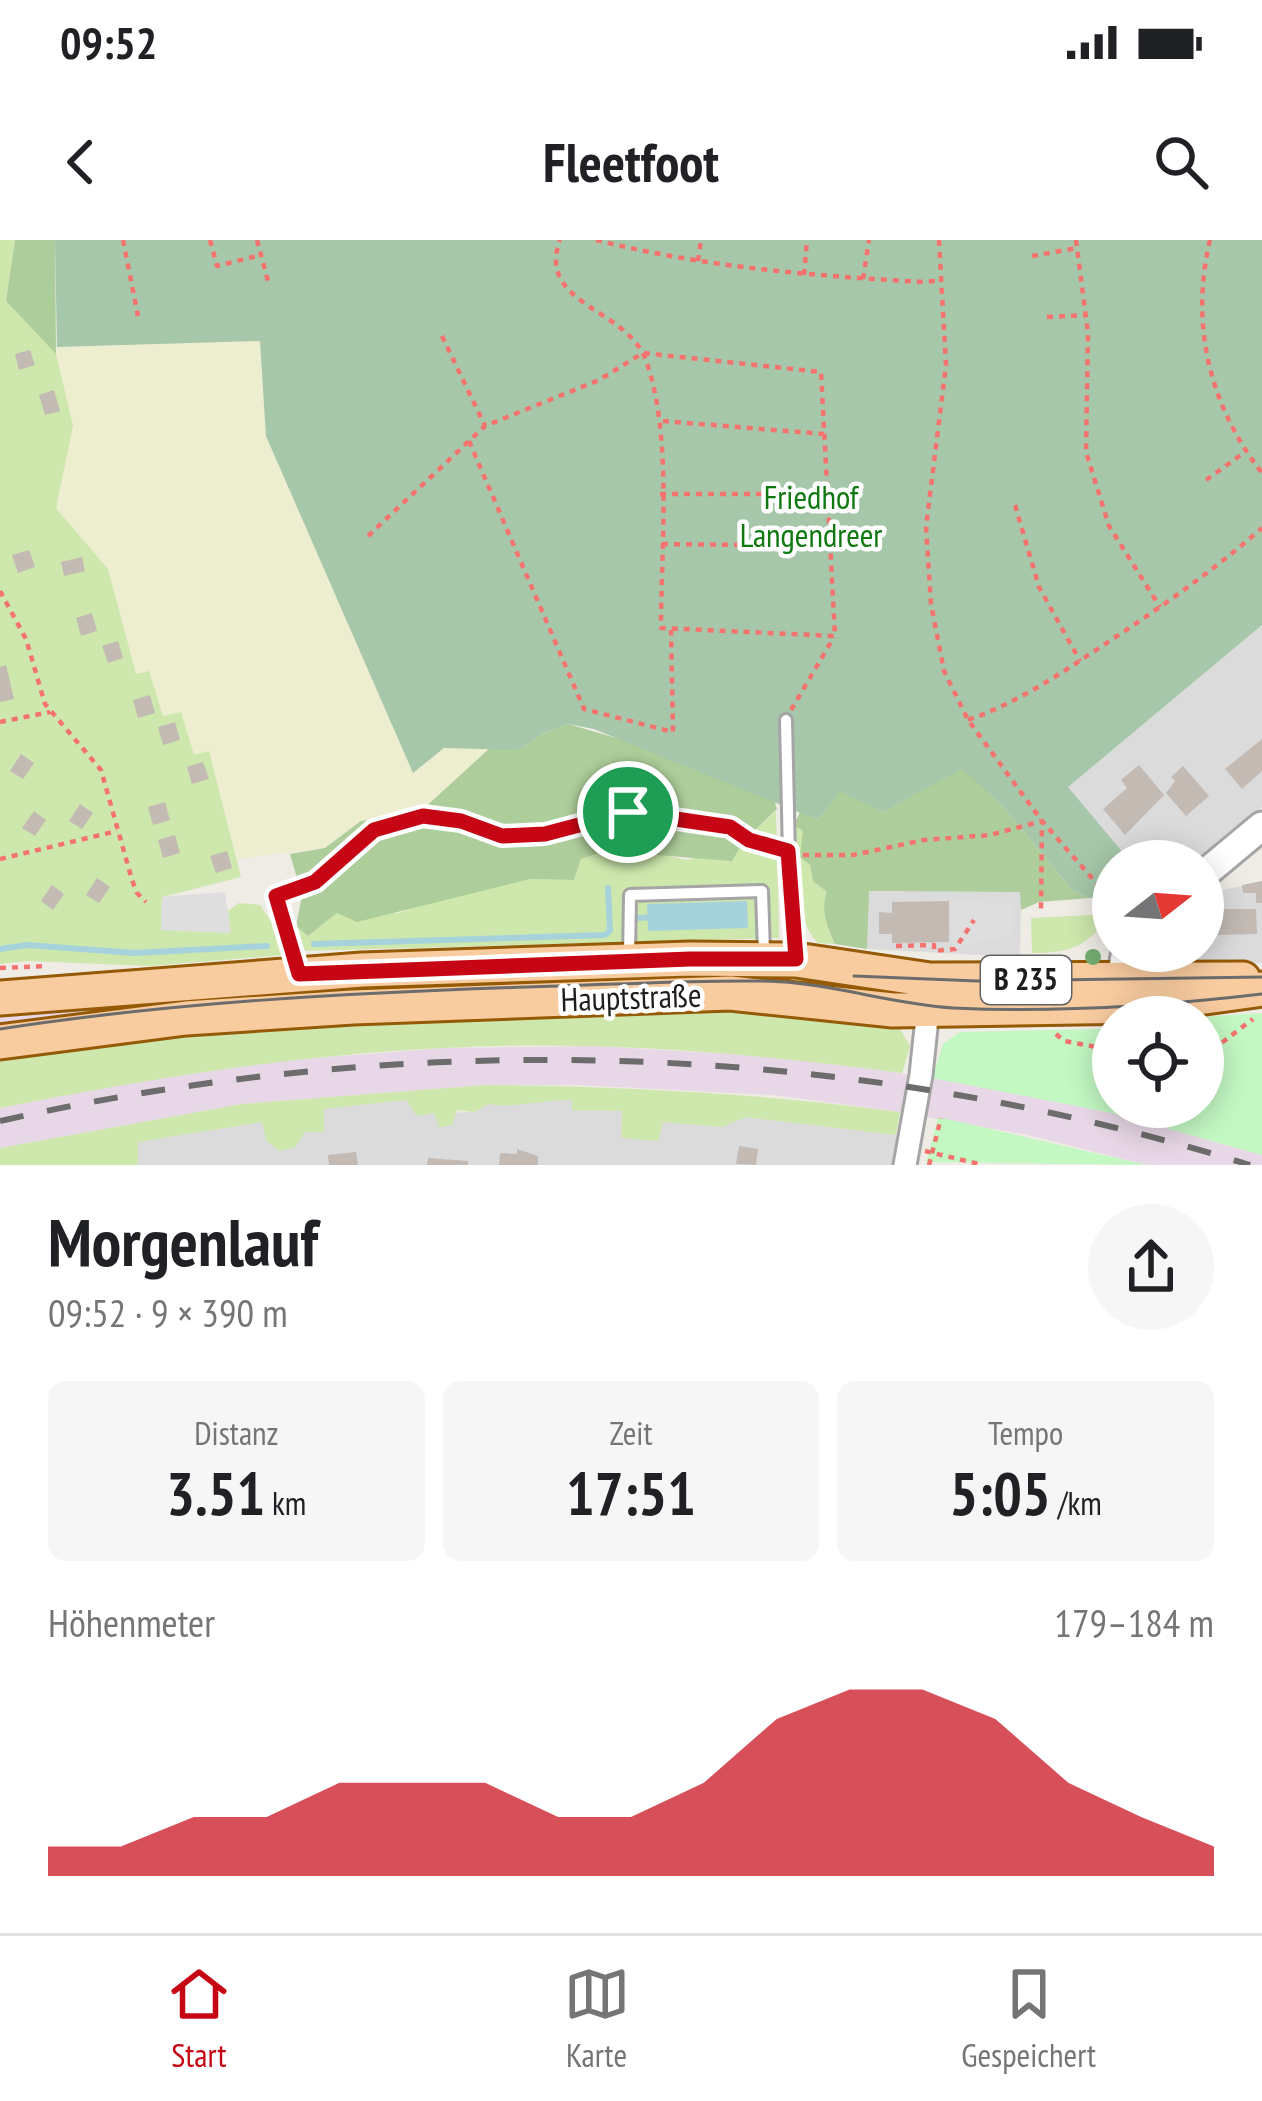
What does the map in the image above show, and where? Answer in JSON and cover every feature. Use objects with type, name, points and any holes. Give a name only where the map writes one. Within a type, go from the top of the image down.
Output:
[{"type":"main road","name":"Hauptstraße","points":[[0,998],[299,974],[780,960],[930,995]]},
{"type":"main road","name":"Hauptstraße","points":[[1138,973],[1262,989]]},
{"type":"main road","name":"Hauptstraße","points":[[0,1042],[84,1028],[225,1015],[683,995],[762,995],[893,1010],[930,995],[1138,973],[1262,980]]},
{"type":"street","points":[[1224,858],[1262,826]]},
{"type":"street","points":[[906,1156],[930,995]]},
{"type":"lane","points":[[780,960],[788,851],[786,720]]},
{"type":"lane","points":[[629,961],[630,895],[762,891],[780,960]]},
{"type":"lane","points":[[276,896],[299,974]]},
{"type":"path","points":[[123,240],[138,316]]},
{"type":"path","points":[[210,240],[217,266],[261,255]]},
{"type":"path","points":[[257,240],[269,285]]},
{"type":"path","points":[[560,240],[554,269],[561,283],[605,314],[644,353],[660,420],[661,628],[835,636]]},
{"type":"path","points":[[596,240],[698,261],[804,275],[940,280]]},
{"type":"path","points":[[698,261],[701,240]]},
{"type":"path","points":[[804,275],[807,240]]},
{"type":"path","points":[[863,279],[869,240]]},
{"type":"path","points":[[939,240],[946,365],[926,527],[944,671],[968,720],[1042,820],[1092,878]]},
{"type":"path","points":[[1210,240],[1202,283],[1201,332],[1220,405],[1262,473]]},
{"type":"path","points":[[1032,256],[1077,244],[1087,315],[1085,423],[1093,479],[1109,526],[1160,607]]},
{"type":"path","points":[[1047,317],[1087,315]]},
{"type":"path","points":[[442,336],[485,426]]},
{"type":"path","points":[[368,536],[485,426],[599,380],[644,353],[821,372],[835,636],[786,720]]},
{"type":"path","points":[[660,420],[824,434]]},
{"type":"path","points":[[469,442],[584,709],[674,732],[671,628]]},
{"type":"path","points":[[1206,480],[1246,452]]},
{"type":"path","points":[[660,494],[827,494]]},
{"type":"path","points":[[1015,505],[1039,587],[1080,661]]},
{"type":"path","points":[[968,720],[1014,704],[1080,661],[1160,607],[1262,528]]},
{"type":"path","points":[[661,544],[830,546]]},
{"type":"path","points":[[0,591],[26,639],[50,712],[101,770],[136,893],[146,902]]},
{"type":"path","points":[[0,722],[50,712]]},
{"type":"path","points":[[276,896],[315,882],[374,830],[423,816],[461,821],[502,836],[545,834],[628,812],[730,827],[749,840],[810,856],[854,855],[924,840],[990,835],[1042,820]]},
{"type":"path","points":[[1041,910],[1042,820]]},
{"type":"path","points":[[0,859],[118,831]]},
{"type":"path","points":[[884,946],[955,949],[974,920]]},
{"type":"path","points":[[1224,1042],[1262,1012]]},
{"type":"path","points":[[1054,1025],[1064,1041],[1092,1046]]},
{"type":"path","points":[[929,1165],[940,1118]]},
{"type":"path","points":[[906,1156],[933,1153],[983,1165]]},
{"type":"shaded area","points":[[1262,625],[1262,807],[1223,840],[1112,840],[1067,787]]},
{"type":"shaded area","points":[[1262,881],[1262,963],[1224,964],[1224,890]]},
{"type":"shaded area","points":[[868,891],[1021,892],[1020,957],[867,949]]},
{"type":"shaded area","points":[[225,892],[231,933],[161,930],[162,897]]},
{"type":"shaded area","points":[[951,902],[1013,903],[1013,935],[952,948]]},
{"type":"shaded area","points":[[763,964],[905,992],[0,1034],[0,1011],[68,1002]]},
{"type":"shaded area","points":[[596,1046],[782,1057],[943,1079],[1092,1109],[1092,1128],[1166,1128],[1262,1155],[1262,1165],[1147,1165],[1028,1135],[900,1112],[774,1095],[578,1085],[486,1085],[242,1104],[0,1148],[0,1108],[279,1061],[446,1048]]},
{"type":"shaded area","points":[[406,1100],[434,1113],[474,1112],[489,1104],[573,1100],[573,1110],[622,1111],[621,1137],[663,1122],[721,1127],[746,1117],[896,1135],[900,1143],[896,1165],[138,1165],[137,1142],[262,1122],[305,1132],[323,1109]]},
{"type":"green space","points":[[0,240],[15,240],[6,301],[56,354],[73,426],[56,508],[108,569],[136,674],[149,671],[163,716],[181,712],[194,755],[209,751],[241,877],[162,897],[161,930],[230,932],[228,911],[239,903],[260,905],[282,938],[283,955],[149,966],[0,964]]},
{"type":"green space","points":[[15,240],[55,240],[56,354],[6,301]]},
{"type":"green space","name":"Friedhof Langendreer","points":[[55,240],[1262,240],[1262,625],[1068,787],[1112,840],[1092,840],[1092,898],[1073,891],[1000,803],[962,769],[883,812],[840,792],[818,820],[594,729],[568,724],[519,750],[444,748],[413,773],[266,436],[260,341],[57,347]]},
{"type":"green space","points":[[260,340],[267,436],[414,772],[444,748],[491,747],[420,812],[361,821],[325,848],[237,859],[209,752],[194,756],[163,717],[149,671],[136,675],[108,569],[56,508],[73,426],[56,354],[57,347]]},
{"type":"green space","points":[[568,724],[637,744],[774,800],[777,809],[743,842],[732,861],[606,851],[581,859],[574,880],[530,879],[357,922],[337,913],[308,936],[296,926],[302,896],[290,854],[325,848],[361,821],[420,812],[491,747],[519,750]]},
{"type":"green space","points":[[962,768],[1000,803],[1073,891],[1090,898],[1039,902],[1021,910],[1020,892],[869,891],[867,949],[835,944],[824,911],[827,892],[813,881],[810,865],[800,857],[803,831],[794,825],[800,812],[818,820],[840,791],[883,812]]},
{"type":"green space","points":[[776,811],[779,938],[302,951],[296,926],[308,936],[337,913],[398,913],[530,879],[574,880],[581,859],[606,851],[649,852],[688,860],[743,842]]},
{"type":"green space","points":[[794,825],[803,831],[813,881],[827,892],[825,918],[835,944],[818,943],[803,918]]},
{"type":"green space","points":[[1092,915],[1092,935],[1059,951],[1032,953],[1031,918]]},
{"type":"green space","points":[[727,1005],[898,1026],[910,1046],[902,1073],[674,1050],[445,1048],[221,1070],[0,1108],[0,1053],[246,1023]]},
{"type":"green space","points":[[1262,1013],[1262,1155],[1166,1128],[1224,1128],[1224,1015]]},
{"type":"green space","points":[[1092,1029],[1092,1109],[932,1078],[943,1044],[960,1032]]},
{"type":"green space","points":[[486,1085],[694,1092],[900,1112],[896,1135],[746,1117],[722,1127],[663,1122],[658,1141],[621,1138],[622,1111],[572,1110],[572,1100],[457,1110],[452,1125],[439,1127],[434,1113],[417,1116],[406,1100],[324,1109],[324,1132],[305,1132],[295,1147],[279,1151],[266,1140],[262,1122],[138,1142],[138,1165],[0,1165],[0,1148],[242,1104]]},
{"type":"green space","points":[[938,1117],[1147,1165],[926,1162]]},
{"type":"water","points":[[747,901],[748,928],[648,931],[647,904]]},
{"type":"building","points":[[30,350],[35,365],[19,370],[15,354]]},
{"type":"building","points":[[54,390],[60,411],[45,415],[39,395]]},
{"type":"building","points":[[29,550],[35,567],[18,573],[12,555]]},
{"type":"building","points":[[82,557],[85,571],[64,576],[61,562]]},
{"type":"building","points":[[92,613],[97,631],[81,636],[76,618]]},
{"type":"building","points":[[118,641],[123,658],[108,663],[102,646]]},
{"type":"building","points":[[6,665],[14,699],[0,702],[0,667]]},
{"type":"building","points":[[150,695],[155,713],[138,718],[133,700]]},
{"type":"building","points":[[175,722],[180,740],[163,745],[158,727]]},
{"type":"building","points":[[1262,739],[1262,771],[1242,789],[1225,769]]},
{"type":"building","points":[[21,754],[34,763],[23,779],[10,771]]},
{"type":"building","points":[[203,762],[209,779],[192,784],[187,767]]},
{"type":"building","points":[[1139,765],[1164,795],[1125,835],[1103,809],[1127,788],[1121,780]]},
{"type":"building","points":[[1183,766],[1209,796],[1186,816],[1166,793],[1175,781],[1171,777]]},
{"type":"building","points":[[165,802],[170,820],[153,825],[148,807]]},
{"type":"building","points":[[80,804],[93,813],[82,829],[69,821]]},
{"type":"building","points":[[34,811],[46,820],[35,836],[22,828]]},
{"type":"building","points":[[175,835],[180,853],[163,858],[158,840]]},
{"type":"building","points":[[227,851],[232,868],[216,873],[210,856]]},
{"type":"building","points":[[97,878],[110,887],[99,903],[86,895]]},
{"type":"building","points":[[1262,881],[1262,903],[1256,903],[1256,893],[1243,893],[1242,885]]},
{"type":"building","points":[[52,885],[64,894],[53,910],[41,901]]},
{"type":"building","points":[[949,901],[949,942],[892,943],[892,934],[879,934],[879,912],[892,913],[892,902]]},
{"type":"building","points":[[1224,909],[1256,909],[1257,934],[1224,935]]},
{"type":"building","points":[[739,1146],[758,1149],[756,1165],[736,1164]]},
{"type":"building","points":[[517,1149],[538,1156],[538,1165],[499,1165],[500,1153],[517,1154]]},
{"type":"building","points":[[356,1152],[358,1165],[329,1165],[328,1155]]},
{"type":"building","points":[[428,1158],[468,1161],[468,1165],[427,1165]]},
{"type":"waterway","points":[[314,944],[605,935],[610,931],[608,888]]},
{"type":"waterway","points":[[637,918],[654,917]]},
{"type":"waterway","points":[[0,949],[27,945],[135,953],[267,946]]},
{"type":"tram line","points":[[854,976],[977,981],[1262,977]]},
{"type":"tram line","points":[[0,1029],[263,1000],[675,982],[788,982],[929,1006],[1030,1010],[1262,994]]},
{"type":"railway","points":[[0,1121],[155,1091],[312,1071],[470,1061],[628,1061],[786,1072],[942,1092],[1097,1123],[1250,1165]]},
{"type":"route","points":[[628,812],[730,827],[749,840],[788,851],[796,959],[299,974],[276,896],[315,882],[374,830],[423,816],[461,821],[502,836],[545,834],[628,812]]}]
